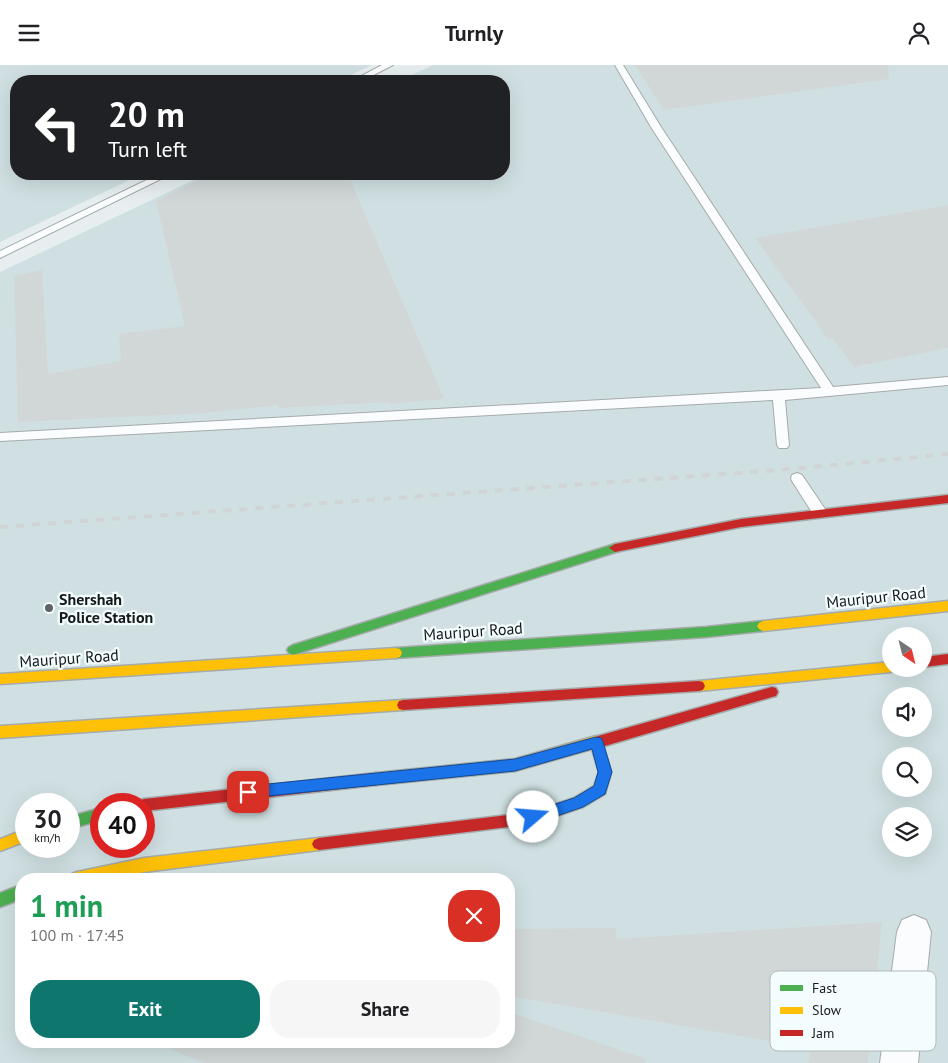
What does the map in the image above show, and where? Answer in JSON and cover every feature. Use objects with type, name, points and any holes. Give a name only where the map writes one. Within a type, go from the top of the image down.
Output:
[{"type":"main road","points":[[251,663],[616,548],[741,523],[948,499]]},
{"type":"main road","name":"Mauripur Road","points":[[0,679],[706,632],[948,606]]},
{"type":"main road","points":[[932,661],[948,659]]},
{"type":"main road","points":[[0,732],[723,684],[882,668]]},
{"type":"main road","points":[[155,804],[265,790],[515,765],[838,673]]},
{"type":"main road","points":[[106,873],[144,865],[533,817],[578,803],[600,790],[605,772],[596,742]]},
{"type":"main road","points":[[0,845],[15,839]]},
{"type":"main road","points":[[0,900],[15,894]]},
{"type":"street","points":[[910,971],[914,932]]},
{"type":"lane","points":[[368,75],[389,65]]},
{"type":"lane","points":[[619,65],[656,127],[830,392]]},
{"type":"lane","points":[[0,255],[154,180]]},
{"type":"lane","points":[[0,437],[779,396],[948,381]]},
{"type":"lane","points":[[779,396],[783,445]]},
{"type":"lane","points":[[797,478],[820,513]]},
{"type":"shaded area","points":[[0,65],[372,65],[351,75],[10,75],[10,180],[129,180],[0,242]]},
{"type":"shaded area","points":[[433,65],[948,65],[948,1063],[0,1063],[0,272],[193,180],[510,180],[510,75],[412,75]]},
{"type":"building","points":[[635,65],[888,65],[889,79],[664,110]]},
{"type":"building","points":[[199,180],[351,180],[444,399],[390,404],[390,402],[279,408],[278,405],[206,413],[18,422],[14,276],[42,270],[48,374],[121,361],[119,334],[185,326],[156,201]]},
{"type":"building","points":[[948,205],[948,348],[854,367],[833,339],[828,339],[755,238]]},
{"type":"building","points":[[882,922],[877,971],[770,971],[770,1041],[515,997],[515,929],[615,928],[617,939]]},
{"type":"building","points":[[515,1014],[646,1059],[645,1063],[203,1063],[169,1048],[515,1048]]},
{"type":"building","points":[[810,1051],[869,1051],[868,1063],[808,1063]]},
{"type":"railway","points":[[0,527],[778,470],[948,454]]},
{"type":"traffic: fast","points":[[293,650],[615,548]]},
{"type":"traffic: fast","points":[[396,653],[706,632],[763,626]]},
{"type":"traffic: fast","points":[[80,820],[90,817]]},
{"type":"traffic: fast","points":[[0,900],[15,894]]},
{"type":"traffic: slow","points":[[763,626],[948,606]]},
{"type":"traffic: slow","points":[[0,679],[396,653]]},
{"type":"traffic: slow","points":[[699,686],[882,668]]},
{"type":"traffic: slow","points":[[0,732],[403,705]]},
{"type":"traffic: slow","points":[[533,818],[578,803],[600,790],[605,772],[596,742]]},
{"type":"traffic: slow","points":[[376,779],[515,765],[598,742]]},
{"type":"traffic: slow","points":[[0,845],[15,839]]},
{"type":"traffic: slow","points":[[106,873],[144,865],[319,844]]},
{"type":"traffic: jam","points":[[615,548],[741,523],[948,499]]},
{"type":"traffic: jam","points":[[932,661],[948,659]]},
{"type":"traffic: jam","points":[[403,705],[699,686]]},
{"type":"traffic: jam","points":[[598,742],[772,692]]},
{"type":"traffic: jam","points":[[155,804],[376,779]]},
{"type":"traffic: jam","points":[[319,844],[533,818]]},
{"type":"place","name":"Shershah Police Station","points":[[49,608]]},
{"type":"route","points":[[248,792],[515,765],[596,742],[605,772],[600,790],[578,803],[533,817]]}]
